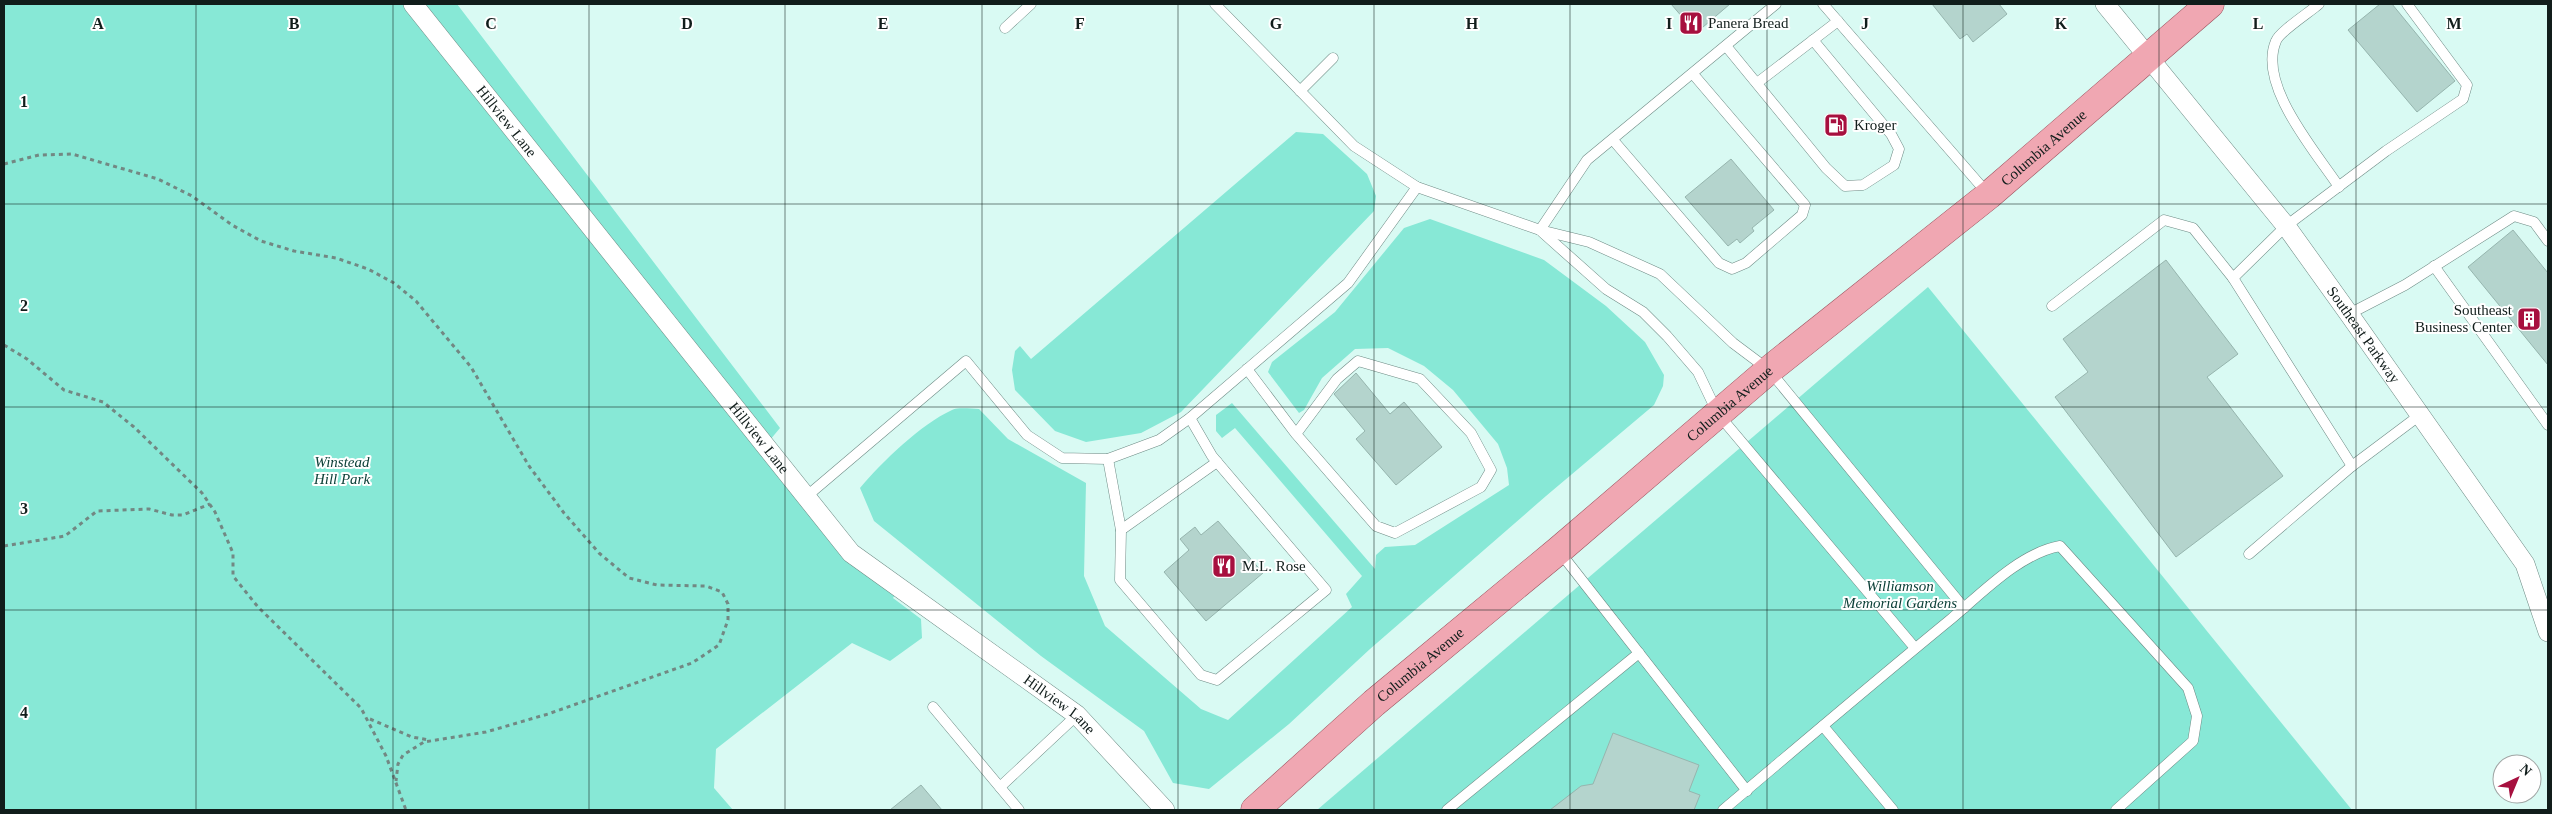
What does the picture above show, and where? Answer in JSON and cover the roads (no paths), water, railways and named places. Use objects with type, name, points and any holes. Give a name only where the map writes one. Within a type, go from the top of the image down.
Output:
[{"type":"main road","name":"Columbia Avenue","points":[[1254,810],[1374,703],[1559,550],[1769,370],[1989,194],[2148,55],[2210,4]]},
{"type":"street","name":"Hillview Lane","points":[[413,4],[854,556],[1077,715],[1165,810]]},
{"type":"street","name":"Southeast Parkway","points":[[2104,4],[2148,55],[2286,226],[2349,314],[2525,564],[2548,632]]},
{"type":"lane","points":[[1005,28],[1032,4]]},
{"type":"lane","points":[[1216,4],[1354,146],[1417,187],[1540,230],[1589,242],[1660,274],[1733,342],[1769,370],[1964,608]]},
{"type":"lane","points":[[1540,230],[1587,160],[1776,4]]},
{"type":"lane","points":[[1823,4],[1989,194]]},
{"type":"lane","points":[[2319,4],[2276,39],[2271,58],[2275,83],[2286,107],[2339,187]]},
{"type":"lane","points":[[2233,278],[2286,226],[2386,151],[2463,99],[2467,85],[2407,4]]},
{"type":"lane","points":[[1756,83],[1838,21]]},
{"type":"lane","points":[[1726,46],[1826,168],[1845,186],[1863,185],[1894,166],[1899,149],[1891,134],[1813,40]]},
{"type":"lane","points":[[1300,91],[1333,58]]},
{"type":"lane","points":[[1612,140],[1719,264],[1732,269],[1746,263],[1802,214],[1805,205],[1693,74]]},
{"type":"lane","points":[[807,496],[966,361],[1027,435],[1062,458],[1108,459],[1158,440],[1190,418],[1348,283],[1417,187]]},
{"type":"lane","points":[[2349,314],[2405,284],[2514,216],[2534,222],[2548,241]]},
{"type":"lane","points":[[2052,306],[2164,220],[2193,228],[2233,278],[2352,466]]},
{"type":"lane","points":[[1540,230],[1606,289],[1643,312],[1667,336],[1698,372],[1718,414],[1915,648]]},
{"type":"lane","points":[[2434,266],[2548,425]]},
{"type":"lane","points":[[1247,369],[1296,434],[1376,526],[1395,533],[1482,487],[1491,470],[1471,433],[1420,379],[1358,361],[1337,379],[1296,434]]},
{"type":"lane","points":[[2249,554],[2352,466],[2420,415]]},
{"type":"lane","points":[[1108,459],[1121,530],[1120,580],[1200,675],[1217,680],[1326,590],[1217,462],[1190,418]]},
{"type":"lane","points":[[1121,530],[1217,462]]},
{"type":"lane","points":[[1724,810],[1915,648],[2024,560],[2047,548],[2060,546],[2188,688],[2197,716],[2193,741],[2116,810]]},
{"type":"lane","points":[[1559,550],[1747,791]]},
{"type":"lane","points":[[1447,810],[1639,653]]},
{"type":"lane","points":[[933,707],[1019,810]]},
{"type":"lane","points":[[1000,787],[1077,715]]},
{"type":"lane","points":[[1823,726],[1893,810]]},
{"type":"place","name":"Panera Bread","points":[[1691,23]]},
{"type":"place","name":"Kroger","points":[[1836,125]]},
{"type":"place","name":"Southeast Business Center","points":[[2529,319]]},
{"type":"place","name":"M.L. Rose","points":[[1224,566]]},
{"type":"park label","name":"Winstead Hill Park","points":[[342,470]]},
{"type":"park label","name":"Williamson Memorial Gardens","points":[[1900,594]]}]
